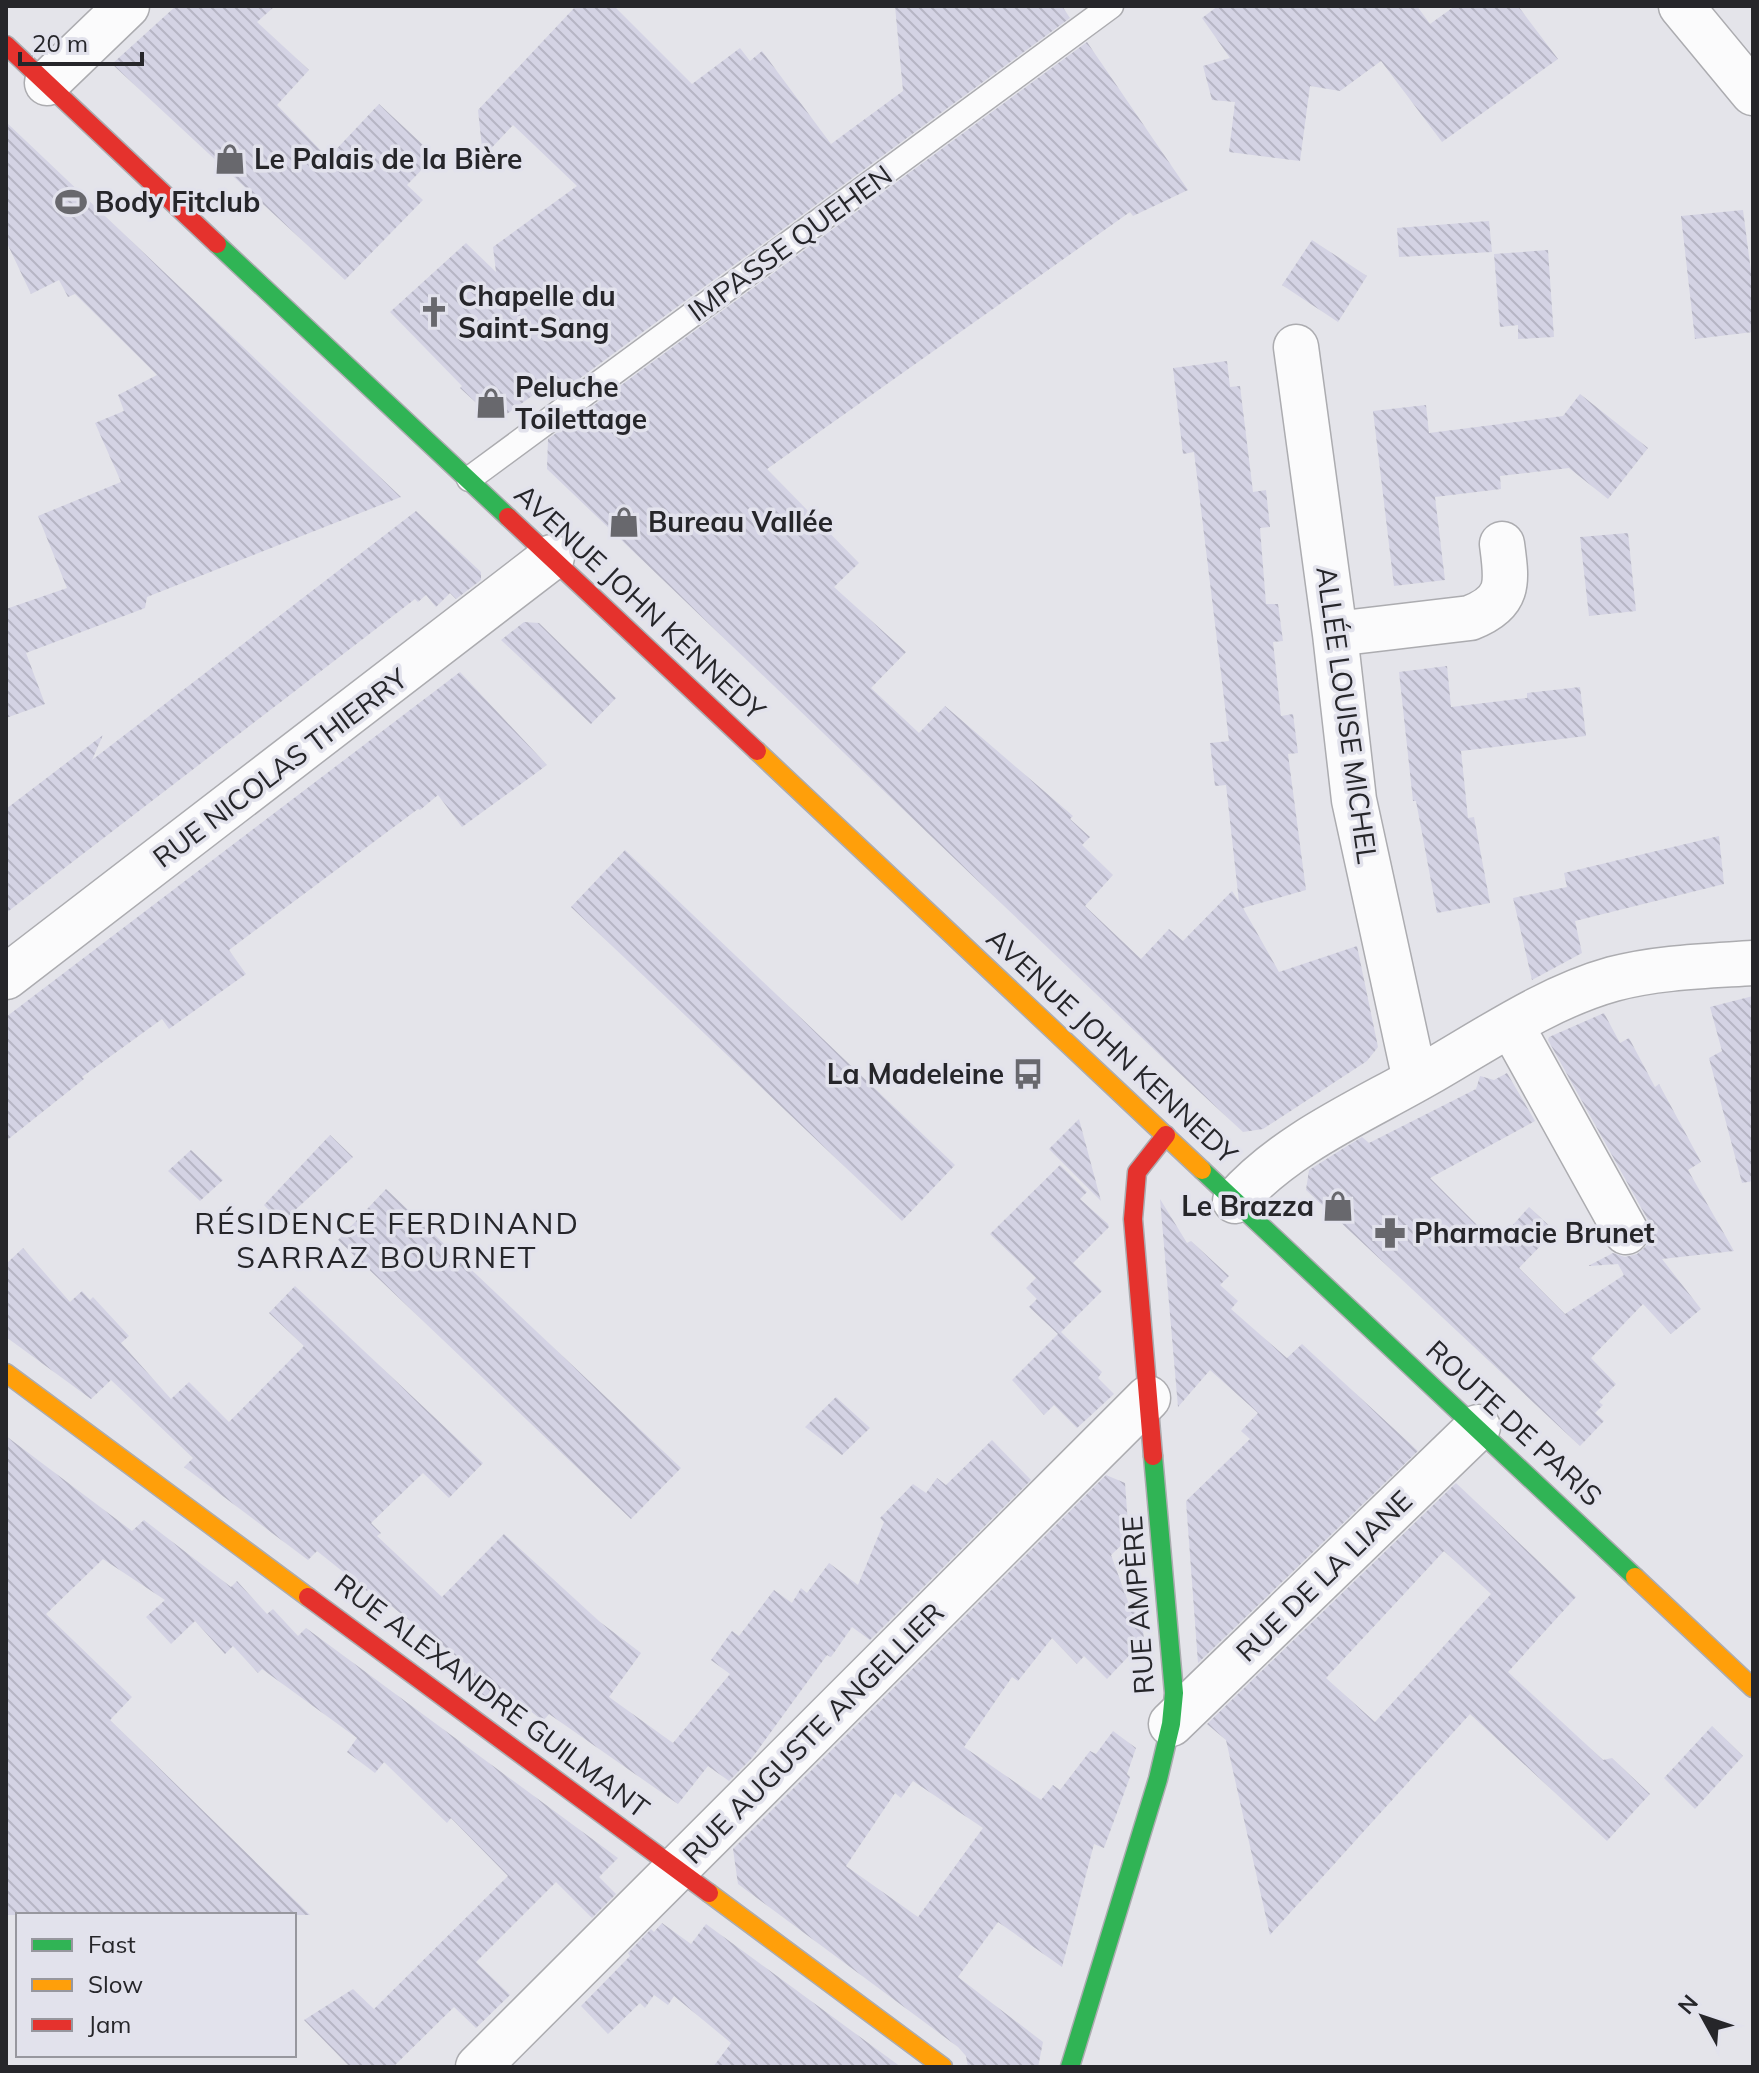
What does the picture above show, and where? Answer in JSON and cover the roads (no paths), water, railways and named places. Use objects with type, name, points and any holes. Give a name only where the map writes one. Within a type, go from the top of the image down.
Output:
[{"type":"main road","name":"AVENUE JOHN KENNEDY","points":[[6,45],[1235,1201]]},
{"type":"main road","name":"RUE AMPÈRE","points":[[1070,2067],[1152,1800],[1171,1724],[1174,1671],[1133,1201],[1137,1172],[1166,1135]]},
{"type":"main road","name":"ROUTE DE PARIS","points":[[1235,1201],[1753,1688]]},
{"type":"main road","name":"RUE ALEXANDRE GUILMANT","points":[[6,1373],[943,2067]]},
{"type":"street","points":[[47,83],[127,6]]},
{"type":"street","points":[[1681,6],[1753,93]]},
{"type":"street","name":"ALLÉE LOUISE MICHEL","points":[[1296,347],[1354,800],[1415,1080]]},
{"type":"street","points":[[1335,634],[1470,618],[1482,613],[1503,595],[1506,581],[1502,544]]},
{"type":"street","name":"RUE NICOLAS THIERRY","points":[[6,977],[552,557]]},
{"type":"street","points":[[1235,1201],[1270,1165],[1511,1025],[1566,997],[1613,979],[1663,970],[1753,963]]},
{"type":"street","points":[[1511,1025],[1626,1232]]},
{"type":"street","name":"RUE AUGUSTE ANGELLIER","points":[[486,2064],[1148,1398]]},
{"type":"street","name":"RUE DE LA LIANE","points":[[1171,1724],[1478,1427]]},
{"type":"lane","name":"IMPASSE QUEHEN","points":[[469,479],[1111,6]]},
{"type":"place","name":"Le Palais de la Bière","points":[[230,159]]},
{"type":"place","name":"Body Fitclub","points":[[71,202]]},
{"type":"place","name":"Chapelle du Saint-Sang","points":[[434,312]]},
{"type":"place","name":"Peluche Toilettage","points":[[491,403]]},
{"type":"place","name":"Bureau Vallée","points":[[624,522]]},
{"type":"place","name":"La Madeleine","points":[[1028,1074]]},
{"type":"place","name":"Le Brazza","points":[[1338,1206]]},
{"type":"place","name":"Pharmacie Brunet","points":[[1390,1233]]},
{"type":"district","name":"RÉSIDENCE FERDINAND SARRAZ BOURNET","points":[[387,1241]]}]
